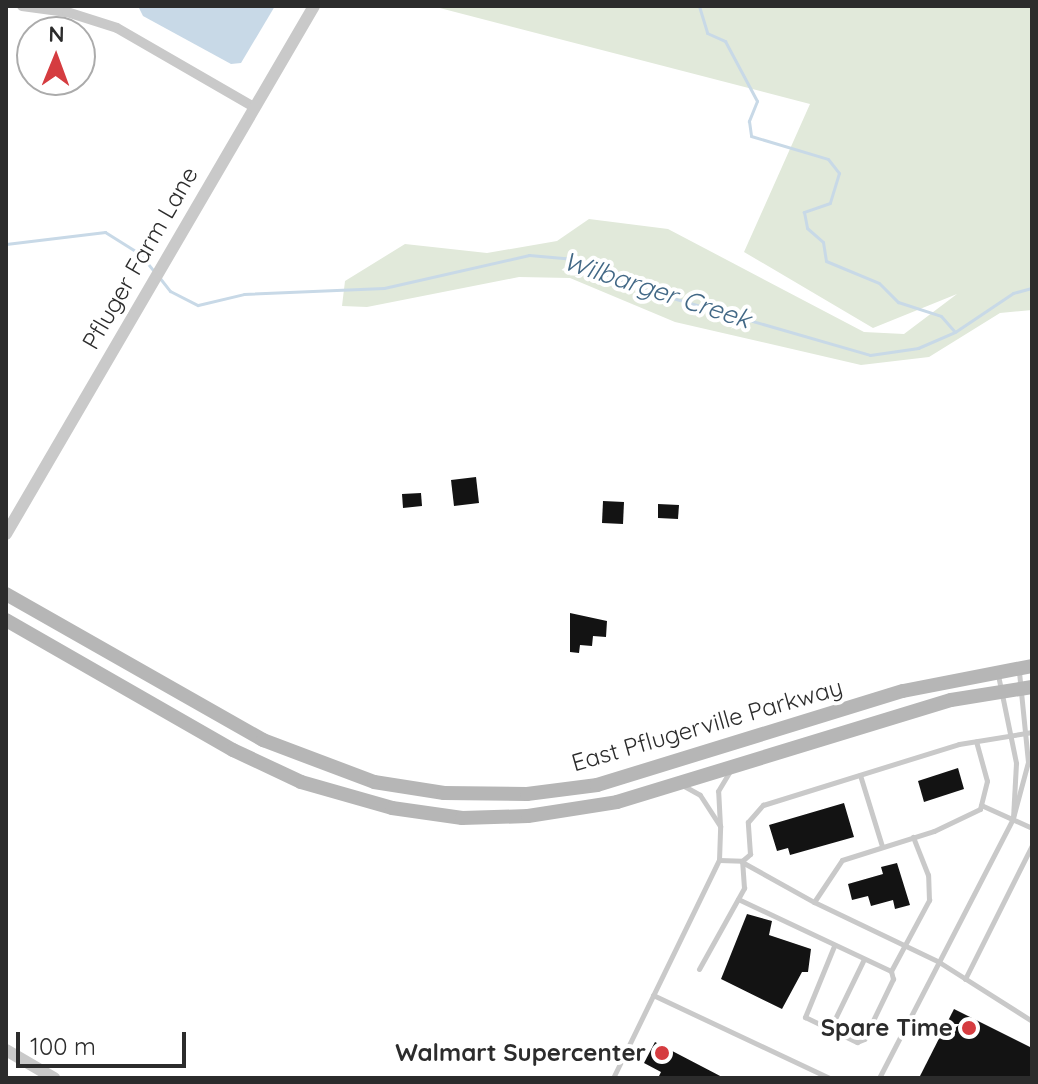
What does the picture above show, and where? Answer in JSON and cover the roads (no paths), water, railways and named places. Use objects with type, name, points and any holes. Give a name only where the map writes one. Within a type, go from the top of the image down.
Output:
[{"type":"main road","name":"East Pflugerville Parkway","points":[[6,594],[263,740],[320,766],[444,793],[527,794],[597,785],[903,691],[1026,666]]},
{"type":"main road","name":"East Pflugerville Parkway","points":[[6,620],[233,750],[301,782],[392,808],[462,818],[528,816],[617,802],[951,700],[1026,687]]},
{"type":"street","points":[[22,6],[67,12],[117,28],[254,107]]},
{"type":"street","name":"Pfluger Farm Lane","points":[[6,534],[314,6]]},
{"type":"street","points":[[527,794],[528,816]]},
{"type":"street","points":[[6,1050],[54,1078]]},
{"type":"lane","points":[[879,1078],[1013,818],[1023,791],[1029,733],[1026,666]]},
{"type":"lane","points":[[997,670],[1011,735],[1017,791],[1013,818]]},
{"type":"lane","points":[[742,861],[750,854],[748,822],[754,810],[976,741],[1029,733]]},
{"type":"lane","points":[[976,741],[987,781],[981,805]]},
{"type":"lane","points":[[613,1078],[719,860],[718,791],[733,767]]},
{"type":"lane","points":[[860,775],[882,846]]},
{"type":"lane","points":[[675,785],[700,795],[720,826]]},
{"type":"lane","points":[[814,902],[842,860],[913,837],[981,805],[1032,828]]},
{"type":"lane","points":[[834,946],[805,1009],[805,1017],[857,1042],[864,1039],[893,979],[891,971],[929,900],[928,875],[913,837]]},
{"type":"lane","points":[[965,979],[1032,845]]},
{"type":"lane","points":[[719,860],[742,861],[814,902],[939,962],[1032,1021]]},
{"type":"lane","points":[[699,969],[744,888],[742,861]]},
{"type":"lane","points":[[738,899],[863,961],[891,971]]},
{"type":"lane","points":[[830,1029],[863,961]]},
{"type":"lane","points":[[653,995],[829,1078]]},
{"type":"water","points":[[138,6],[275,6],[241,63],[231,64],[143,16]]},
{"type":"waterway","points":[[699,6],[707,33],[725,41],[757,101],[749,121],[751,136],[828,159],[839,173],[830,203],[804,212],[807,228],[823,242],[826,261],[879,283],[898,302],[941,316],[954,331]]},
{"type":"waterway","name":"Wilbarger Creek","points":[[6,244],[105,232],[140,254],[154,271]]},
{"type":"waterway","name":"Wilbarger Creek","points":[[159,277],[170,291],[198,305],[244,294],[384,288],[529,255],[566,258],[645,290],[870,355],[918,348],[955,332],[1013,293],[1032,288]]},
{"type":"place","name":"Spare Time","points":[[969,1028]]},
{"type":"place","name":"Walmart Supercenter","points":[[662,1053]]}]
